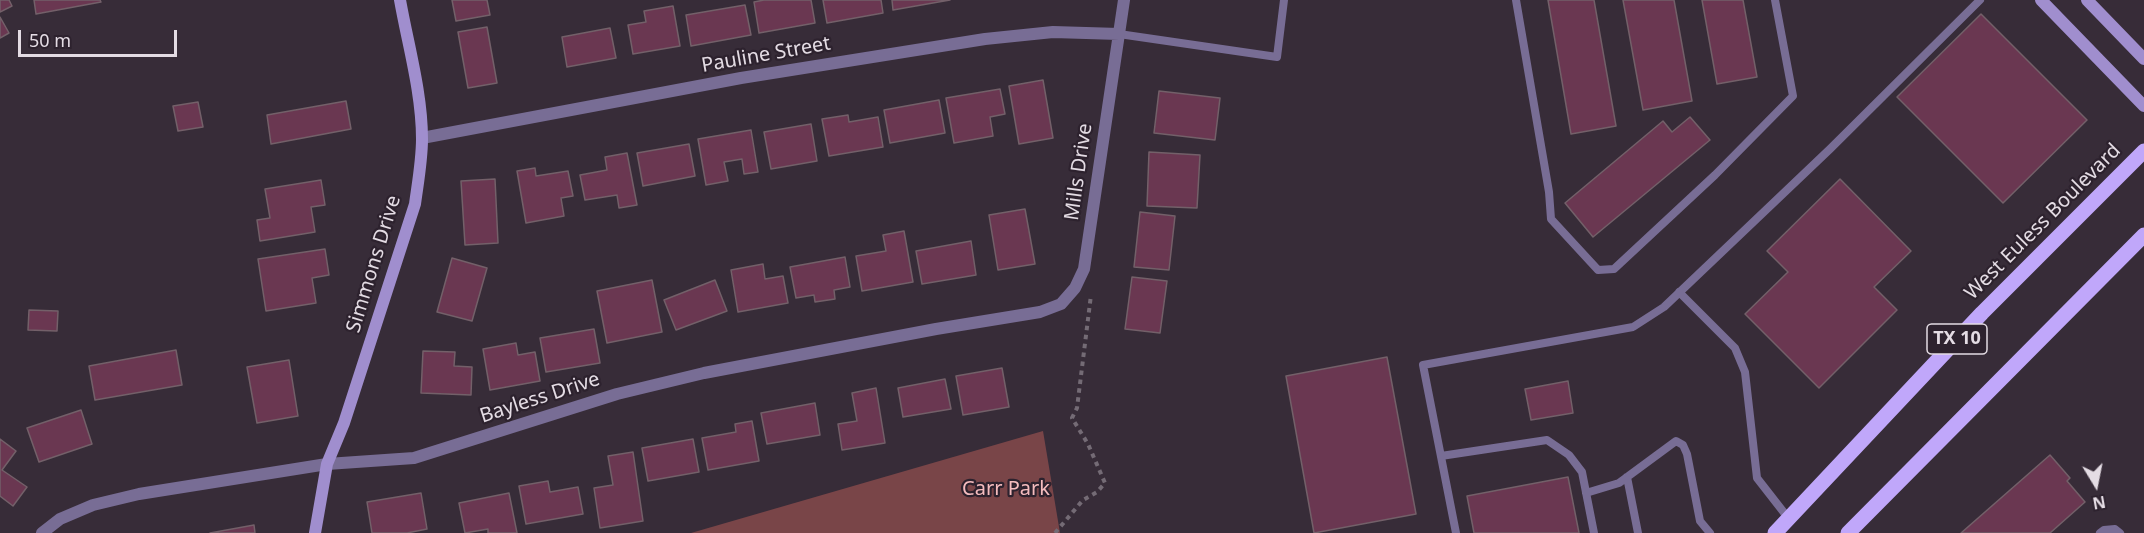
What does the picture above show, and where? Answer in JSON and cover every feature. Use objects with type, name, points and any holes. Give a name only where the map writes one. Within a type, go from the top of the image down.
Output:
[{"type":"main road","name":"West Euless Boulevard","points":[[1775,533],[1982,313],[2144,151]]},
{"type":"main road","name":"TX 10","points":[[1848,533],[2144,235]]},
{"type":"street","name":"Simmons Drive","points":[[315,533],[327,464],[344,423],[415,204],[421,168],[422,138],[419,106],[400,0]]},
{"type":"street","name":"Mills Drive","points":[[1056,306],[1061,304],[1075,288],[1084,268],[1124,0]]},
{"type":"street","points":[[2041,0],[2144,106]]},
{"type":"street","points":[[2087,0],[2144,59]]},
{"type":"street","name":"Pauline Street","points":[[422,138],[741,78],[985,39],[1053,32],[1119,34]]},
{"type":"street","name":"Bayless Drive","points":[[42,533],[60,519],[93,505],[127,497],[327,464],[414,458],[617,394],[704,373],[936,329],[1040,312],[1056,306]]},
{"type":"lane","points":[[1119,34],[1276,57],[1284,0]]},
{"type":"lane","points":[[1516,0],[1549,192],[1551,219],[1598,270],[1614,269],[1793,96],[1775,0]]},
{"type":"lane","points":[[1456,533],[1423,365],[1634,327],[1664,307],[1830,149],[1980,0]]},
{"type":"lane","points":[[1679,292],[1735,348],[1745,372],[1757,478],[1789,519]]},
{"type":"lane","points":[[1441,456],[1547,440],[1569,455],[1582,472],[1594,533]]},
{"type":"lane","points":[[1586,493],[1619,483],[1676,441],[1683,445],[1687,454],[1700,521],[1710,533]]},
{"type":"lane","points":[[1627,477],[1638,533]]},
{"type":"lane","points":[[2100,533],[2104,530],[2115,529],[2120,533]]},
{"type":"path","points":[[1055,533],[1083,500],[1097,492],[1105,483],[1088,444],[1072,418],[1077,408],[1092,289],[1084,268]]},
{"type":"green space","name":"Carr Park","points":[[1043,431],[1060,533],[691,533]]},
{"type":"building","points":[[0,0],[9,0],[12,6],[0,12]]},
{"type":"building","points":[[34,0],[100,0],[101,2],[36,14]]},
{"type":"building","points":[[452,0],[487,0],[490,15],[456,21]]},
{"type":"building","points":[[811,0],[815,23],[759,33],[754,2]]},
{"type":"building","points":[[823,0],[881,0],[883,13],[827,23]]},
{"type":"building","points":[[892,0],[950,0],[893,10]]},
{"type":"building","points":[[1548,0],[1594,0],[1616,126],[1571,134]]},
{"type":"building","points":[[1623,0],[1674,0],[1692,101],[1643,110]]},
{"type":"building","points":[[1702,0],[1743,0],[1757,77],[1717,84]]},
{"type":"building","points":[[745,5],[751,35],[691,46],[686,15]]},
{"type":"building","points":[[673,6],[680,46],[633,54],[628,25],[646,22],[644,11]]},
{"type":"building","points":[[1981,14],[2087,120],[2003,203],[1897,97]]},
{"type":"building","points":[[0,17],[9,33],[0,38]]},
{"type":"building","points":[[487,27],[497,83],[468,88],[458,32]]},
{"type":"building","points":[[610,28],[616,58],[567,67],[562,37]]},
{"type":"building","points":[[1043,80],[1053,138],[1019,144],[1009,86]]},
{"type":"building","points":[[1000,89],[1005,114],[990,117],[993,136],[954,143],[946,98]]},
{"type":"building","points":[[1159,91],[1220,98],[1215,140],[1154,133]]},
{"type":"building","points":[[939,100],[945,133],[890,143],[884,110]]},
{"type":"building","points":[[346,101],[351,129],[271,144],[267,115]]},
{"type":"building","points":[[198,102],[203,127],[178,131],[173,106]]},
{"type":"building","points":[[848,115],[849,122],[878,117],[883,147],[829,156],[822,119]]},
{"type":"building","points":[[1690,117],[1710,140],[1593,237],[1565,203],[1663,121],[1672,132]]},
{"type":"building","points":[[811,124],[817,161],[771,169],[764,132]]},
{"type":"building","points":[[751,130],[758,172],[744,174],[742,159],[724,162],[728,181],[706,185],[698,139]]},
{"type":"building","points":[[689,144],[695,176],[643,186],[637,153]]},
{"type":"building","points":[[1149,152],[1200,155],[1197,208],[1147,206]]},
{"type":"building","points":[[627,153],[637,205],[619,208],[617,195],[585,200],[580,175],[607,170],[605,157]]},
{"type":"building","points":[[535,168],[536,176],[568,171],[573,196],[561,198],[564,216],[526,223],[517,171]]},
{"type":"building","points":[[495,179],[498,243],[465,245],[461,181]]},
{"type":"building","points":[[1840,179],[1911,251],[1874,287],[1897,310],[1819,388],[1745,314],[1788,272],[1767,251]]},
{"type":"building","points":[[321,180],[325,205],[311,207],[315,232],[260,241],[257,220],[270,218],[265,189]]},
{"type":"building","points":[[1025,209],[1035,264],[998,270],[989,215]]},
{"type":"building","points":[[1140,212],[1175,216],[1169,270],[1134,267]]},
{"type":"building","points":[[904,231],[913,282],[862,291],[856,256],[886,251],[883,235]]},
{"type":"building","points":[[971,241],[976,275],[922,284],[916,251]]},
{"type":"building","points":[[325,249],[329,275],[312,278],[316,303],[266,311],[258,259]]},
{"type":"building","points":[[845,257],[850,287],[834,290],[835,299],[815,302],[814,295],[796,298],[790,267]]},
{"type":"building","points":[[452,258],[487,268],[472,321],[437,312]]},
{"type":"building","points":[[763,264],[765,279],[783,276],[788,303],[738,312],[731,270]]},
{"type":"building","points":[[1132,277],[1167,281],[1160,333],[1125,329]]},
{"type":"building","points":[[652,280],[662,332],[607,343],[597,291]]},
{"type":"building","points":[[715,280],[727,311],[676,330],[664,300]]},
{"type":"building","points":[[29,310],[58,311],[57,331],[28,330]]},
{"type":"building","points":[[594,329],[600,363],[546,372],[540,338]]},
{"type":"building","points":[[516,343],[518,355],[535,352],[540,381],[490,390],[483,349]]},
{"type":"building","points":[[176,350],[182,385],[95,400],[89,366]]},
{"type":"building","points":[[423,351],[455,352],[454,366],[472,367],[471,395],[421,393]]},
{"type":"building","points":[[1387,357],[1416,514],[1314,533],[1286,376]]},
{"type":"building","points":[[289,360],[298,416],[257,423],[247,367]]},
{"type":"building","points":[[1002,368],[1009,407],[963,415],[956,376]]},
{"type":"building","points":[[945,379],[951,409],[903,417],[898,388]]},
{"type":"building","points":[[1568,381],[1573,413],[1531,420],[1525,389]]},
{"type":"building","points":[[876,388],[885,443],[842,450],[838,424],[857,421],[852,393]]},
{"type":"building","points":[[815,403],[820,435],[767,444],[761,413]]},
{"type":"building","points":[[81,410],[92,444],[39,462],[27,428]]},
{"type":"building","points":[[752,421],[759,461],[708,470],[702,438],[736,432],[735,424]]},
{"type":"building","points":[[0,439],[16,451],[2,470],[27,487],[13,506],[0,496]]},
{"type":"building","points":[[693,439],[699,472],[648,481],[642,448]]},
{"type":"building","points":[[633,452],[643,521],[600,528],[594,488],[613,485],[608,456]]},
{"type":"building","points":[[2050,455],[2070,478],[2067,481],[2085,502],[2050,533],[1961,533]]},
{"type":"building","points":[[1568,477],[1579,533],[1474,533],[1467,496]]},
{"type":"building","points":[[548,481],[550,492],[578,487],[583,514],[526,524],[519,486]]},
{"type":"building","points":[[421,493],[427,529],[407,533],[372,533],[367,502]]},
{"type":"building","points":[[509,493],[517,533],[488,533],[488,529],[465,533],[459,503]]},
{"type":"building","points":[[254,525],[255,533],[210,533]]}]
